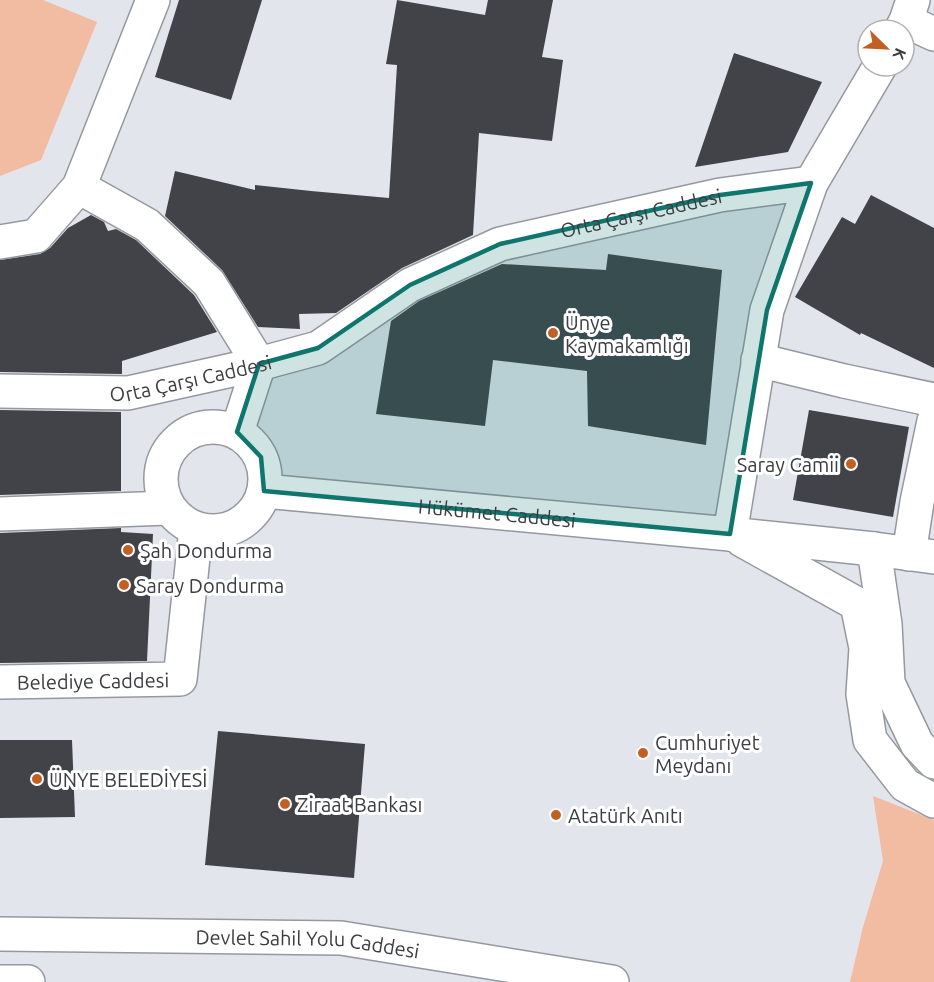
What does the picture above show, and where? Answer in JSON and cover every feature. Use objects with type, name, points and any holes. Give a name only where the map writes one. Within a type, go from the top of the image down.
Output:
[{"type":"street","points":[[0,242],[36,236],[79,188],[147,1]]},
{"type":"street","points":[[730,534],[766,310],[811,183],[873,78]]},
{"type":"street","name":"Orta Çarşı Caddesi","points":[[0,391],[128,393],[259,364],[318,348],[410,285],[500,244],[720,195],[811,183]]},
{"type":"street","points":[[79,188],[147,225],[209,283],[259,364],[237,432]]},
{"type":"street","points":[[758,360],[934,400]]},
{"type":"street","points":[[730,534],[922,555],[916,502],[934,421]]},
{"type":"street","points":[[203,427],[220,427],[237,432],[251,442],[261,457],[265,473],[264,491],[258,507],[246,520],[231,529],[214,532],[196,529],[181,521],[169,508],[162,493],[160,476],[164,459],[174,444],[187,433],[203,427]]},
{"type":"street","name":"Hükümet Caddesi","points":[[264,491],[730,534]]},
{"type":"street","points":[[0,514],[169,508]]},
{"type":"street","name":"Belediye Caddesi","points":[[0,682],[180,679],[196,529]]},
{"type":"street","points":[[730,534],[857,604],[866,648],[863,694],[870,740],[905,785],[934,801]]},
{"type":"street","points":[[874,549],[885,624],[888,683],[917,744],[934,762]]},
{"type":"street","name":"Devlet Sahil Yolu Caddesi","points":[[0,934],[341,938],[612,982]]},
{"type":"street","points":[[0,982],[28,982]]},
{"type":"highlighted area","points":[[811,183],[767,310],[730,534],[264,491],[261,457],[237,432],[259,364],[318,348],[410,285],[500,244],[720,195]]},
{"type":"shaded area","points":[[0,0],[43,0],[97,22],[41,160],[0,176]]},
{"type":"shaded area","points":[[873,796],[934,820],[934,982],[850,982],[863,927],[883,861]]},
{"type":"building","points":[[179,0],[262,0],[231,100],[155,77]]},
{"type":"building","points":[[397,0],[485,15],[488,0],[553,0],[542,57],[563,60],[552,141],[479,133],[473,235],[402,268],[336,313],[299,314],[300,329],[258,327],[222,270],[165,216],[175,171],[255,190],[255,185],[389,198],[397,65],[386,64]]},
{"type":"building","points":[[734,53],[822,82],[788,152],[695,167]]},
{"type":"building","points":[[871,195],[934,228],[934,368],[861,333],[860,335],[795,297],[842,217],[855,224]]},
{"type":"building","points":[[91,215],[104,222],[108,231],[116,229],[136,240],[194,295],[217,332],[122,361],[122,374],[0,372],[0,260],[40,254],[50,248],[68,228]]},
{"type":"building","name":"Ünye Kaymakamlığı","points":[[608,254],[722,270],[706,445],[588,426],[587,371],[493,360],[485,426],[376,414],[391,321],[419,301],[502,264],[606,270]]},
{"type":"building","points":[[0,410],[121,412],[121,491],[0,495]]},
{"type":"building","name":"Saray Camii","points":[[809,410],[909,427],[893,517],[793,500]]},
{"type":"building","points":[[121,528],[121,532],[153,534],[147,661],[0,663],[0,533]]},
{"type":"building","name":"Ziraat Bankası","points":[[218,731],[365,744],[354,878],[205,865]]},
{"type":"building","name":"ÜNYE BELEDİYESİ","points":[[0,740],[72,740],[75,817],[0,818]]},
{"type":"place","name":"Ünye Kaymakamlığı","points":[[553,333]]},
{"type":"place","name":"Saray Camii","points":[[851,464]]},
{"type":"place","name":"Şah Dondurma","points":[[128,550]]},
{"type":"place","name":"Saray Dondurma","points":[[124,585]]},
{"type":"place","name":"Cumhuriyet Meydanı","points":[[643,753]]},
{"type":"place","name":"ÜNYE BELEDİYESİ","points":[[37,779]]},
{"type":"place","name":"Ziraat Bankası","points":[[285,804]]},
{"type":"place","name":"Atatürk Anıtı","points":[[556,815]]}]
